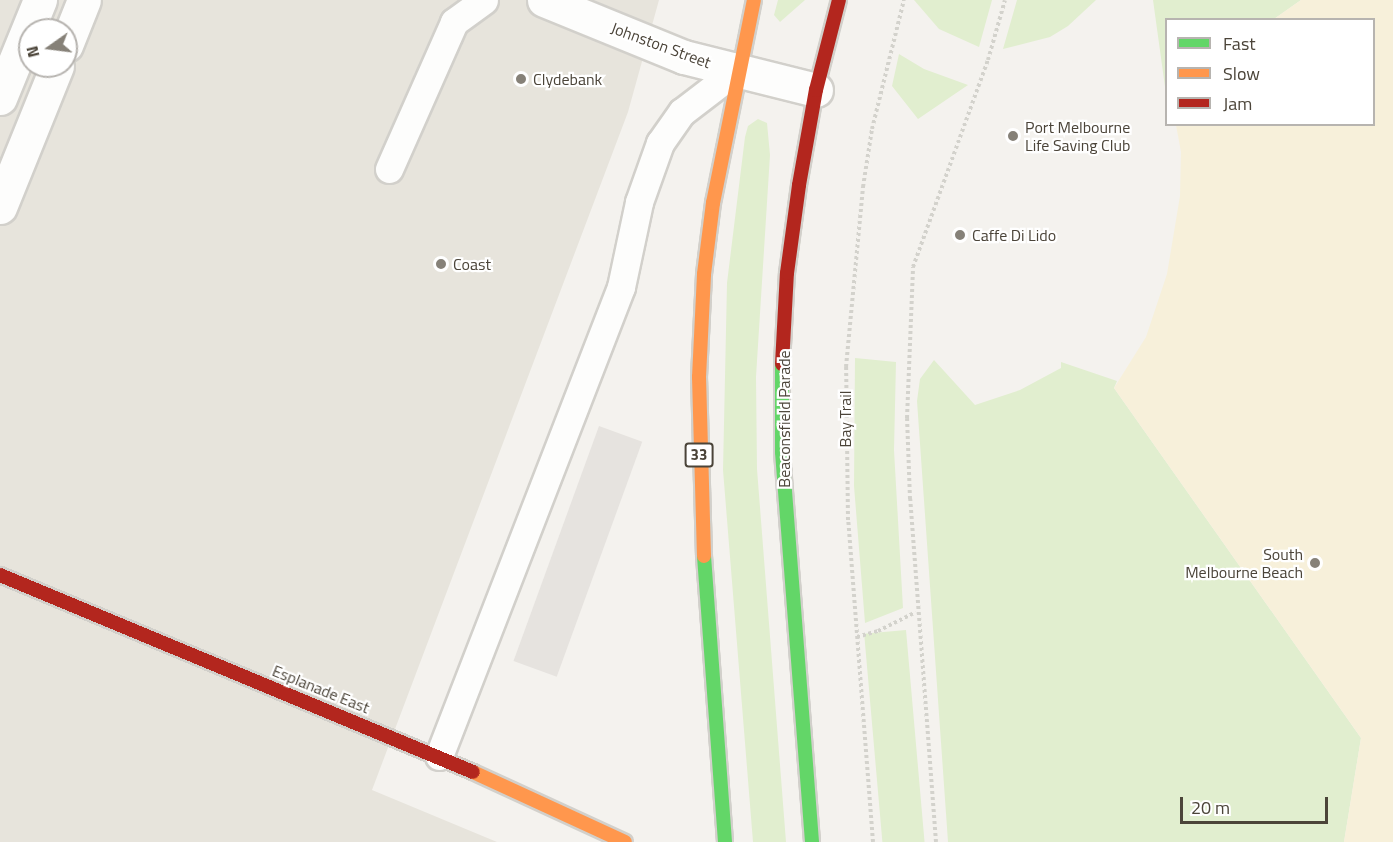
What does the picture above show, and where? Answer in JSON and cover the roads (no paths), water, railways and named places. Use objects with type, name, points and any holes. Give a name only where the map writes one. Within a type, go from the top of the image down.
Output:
[{"type":"main road","name":"33","points":[[725,842],[703,546],[699,377],[704,274],[713,203],[737,70],[754,0]]},
{"type":"main road","name":"Beaconsfield Parade","points":[[812,842],[782,452],[788,273],[816,90],[839,0]]},
{"type":"main road","name":"Esplanade East","points":[[0,575],[438,756],[625,842]]},
{"type":"street","points":[[0,98],[40,0]]},
{"type":"street","points":[[77,18],[84,0]]},
{"type":"street","name":"Johnston Street","points":[[544,0],[684,57],[816,90]]},
{"type":"street","points":[[0,207],[52,78]]},
{"type":"lane","points":[[389,169],[454,22],[484,0]]},
{"type":"lane","points":[[438,756],[621,287],[639,202],[660,143],[682,112],[737,70]]},
{"type":"place","name":"Clydebank","points":[[521,79]]},
{"type":"place","name":"Port Melbourne Life Saving Club","points":[[1013,136]]},
{"type":"place","name":"Caffe Di Lido","points":[[960,235]]},
{"type":"place","name":"Coast","points":[[441,264]]},
{"type":"place","name":"South Melbourne Beach","points":[[1315,563]]}]
